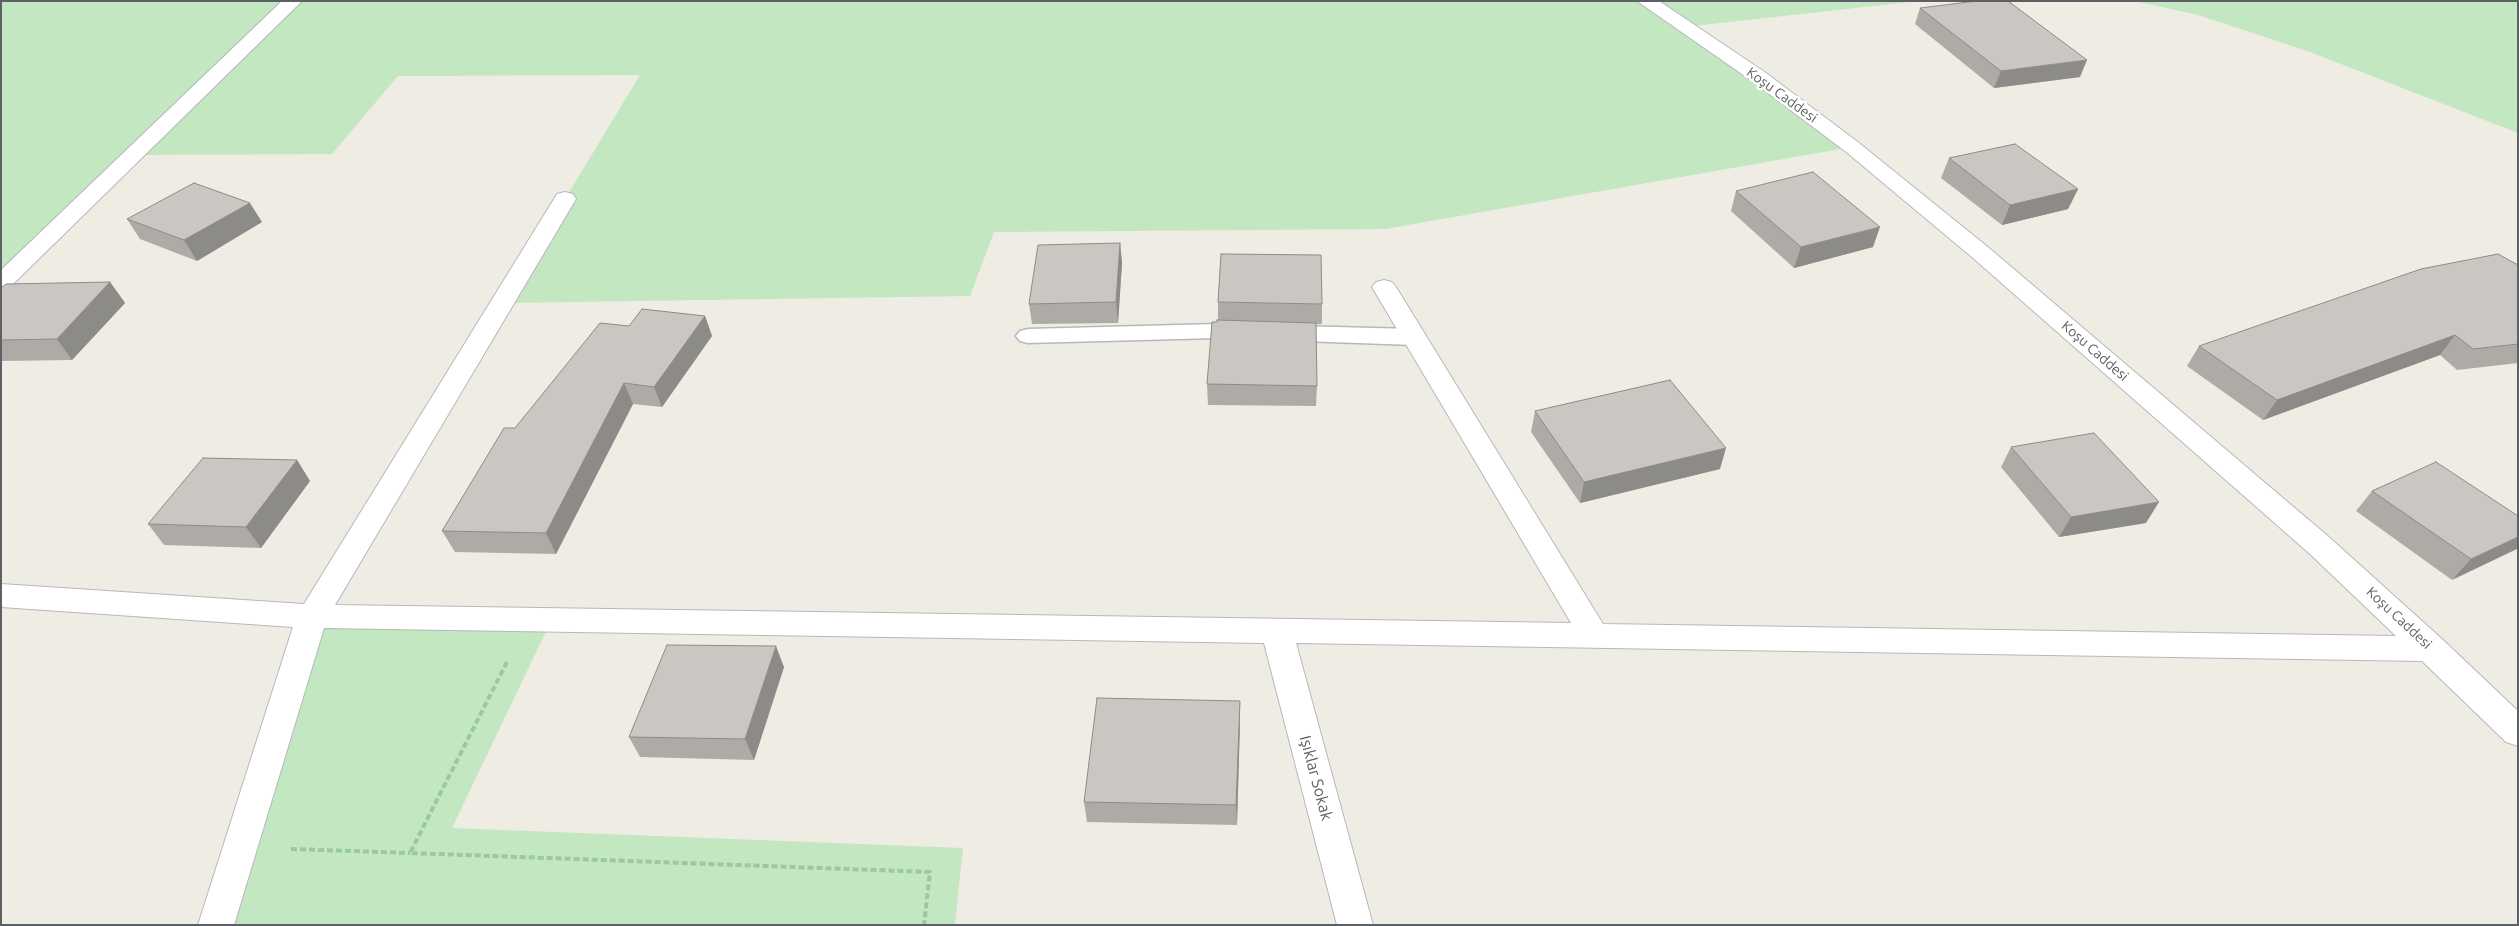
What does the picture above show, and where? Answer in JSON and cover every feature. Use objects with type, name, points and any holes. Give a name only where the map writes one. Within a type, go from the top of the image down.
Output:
[{"type":"street","points":[[1,283],[293,1]]},
{"type":"street","name":"Koşu Caddesi","points":[[1646,1],[1759,77],[1852,147],[1981,253],[2320,546],[2432,649],[2518,732]]},
{"type":"street","points":[[216,925],[312,616],[565,199]]},
{"type":"street","points":[[1384,287],[1595,636]]},
{"type":"street","points":[[1,595],[312,616],[2432,649]]},
{"type":"street","name":"Işıklar Sokak","points":[[1276,632],[1355,925]]},
{"type":"lane","points":[[1028,336],[1216,331],[1414,337]]},
{"type":"path","points":[[410,853],[528,619]]},
{"type":"path","points":[[240,847],[930,872],[924,925]]},
{"type":"green space","points":[[1,1],[1919,1],[1684,27],[1852,147],[1385,229],[994,232],[970,296],[502,303],[640,75],[398,76],[332,154],[134,155],[1,283]]},
{"type":"green space","points":[[2135,1],[2518,1],[2518,133],[2310,52],[2198,15]]},
{"type":"green space","points":[[312,616],[552,619],[452,828],[963,848],[955,925],[216,925]]},
{"type":"building","points":[[1977,1],[2008,1],[2087,60],[2001,71],[1920,8]]},
{"type":"building","points":[[2015,144],[2078,189],[2010,205],[1949,158]]},
{"type":"building","points":[[1813,172],[1880,227],[1801,247],[1736,191]]},
{"type":"building","points":[[194,183],[250,203],[184,240],[127,219]]},
{"type":"building","points":[[1120,243],[1116,302],[1029,304],[1038,245]]},
{"type":"building","points":[[1221,254],[1321,255],[1322,304],[1218,302]]},
{"type":"building","points":[[2498,254],[2518,265],[2518,344],[2473,349],[2455,335],[2277,400],[2199,346],[2421,269]]},
{"type":"building","points":[[110,282],[57,339],[1,340],[1,288],[6,284]]},
{"type":"building","points":[[642,309],[705,316],[654,387],[624,383],[546,533],[442,531],[504,428],[515,428],[600,323],[629,326]]},
{"type":"building","points":[[1217,320],[1316,323],[1317,386],[1207,384],[1212,322],[1217,322]]},
{"type":"building","points":[[1670,380],[1726,448],[1584,482],[1535,411]]},
{"type":"building","points":[[2094,433],[2159,502],[2071,517],[2011,447]]},
{"type":"building","points":[[203,458],[297,460],[246,527],[148,524]]},
{"type":"building","points":[[2436,462],[2518,516],[2518,537],[2471,559],[2372,491]]},
{"type":"building","points":[[667,645],[776,646],[745,739],[629,737]]},
{"type":"building","points":[[1097,698],[1240,701],[1236,805],[1084,802]]}]
